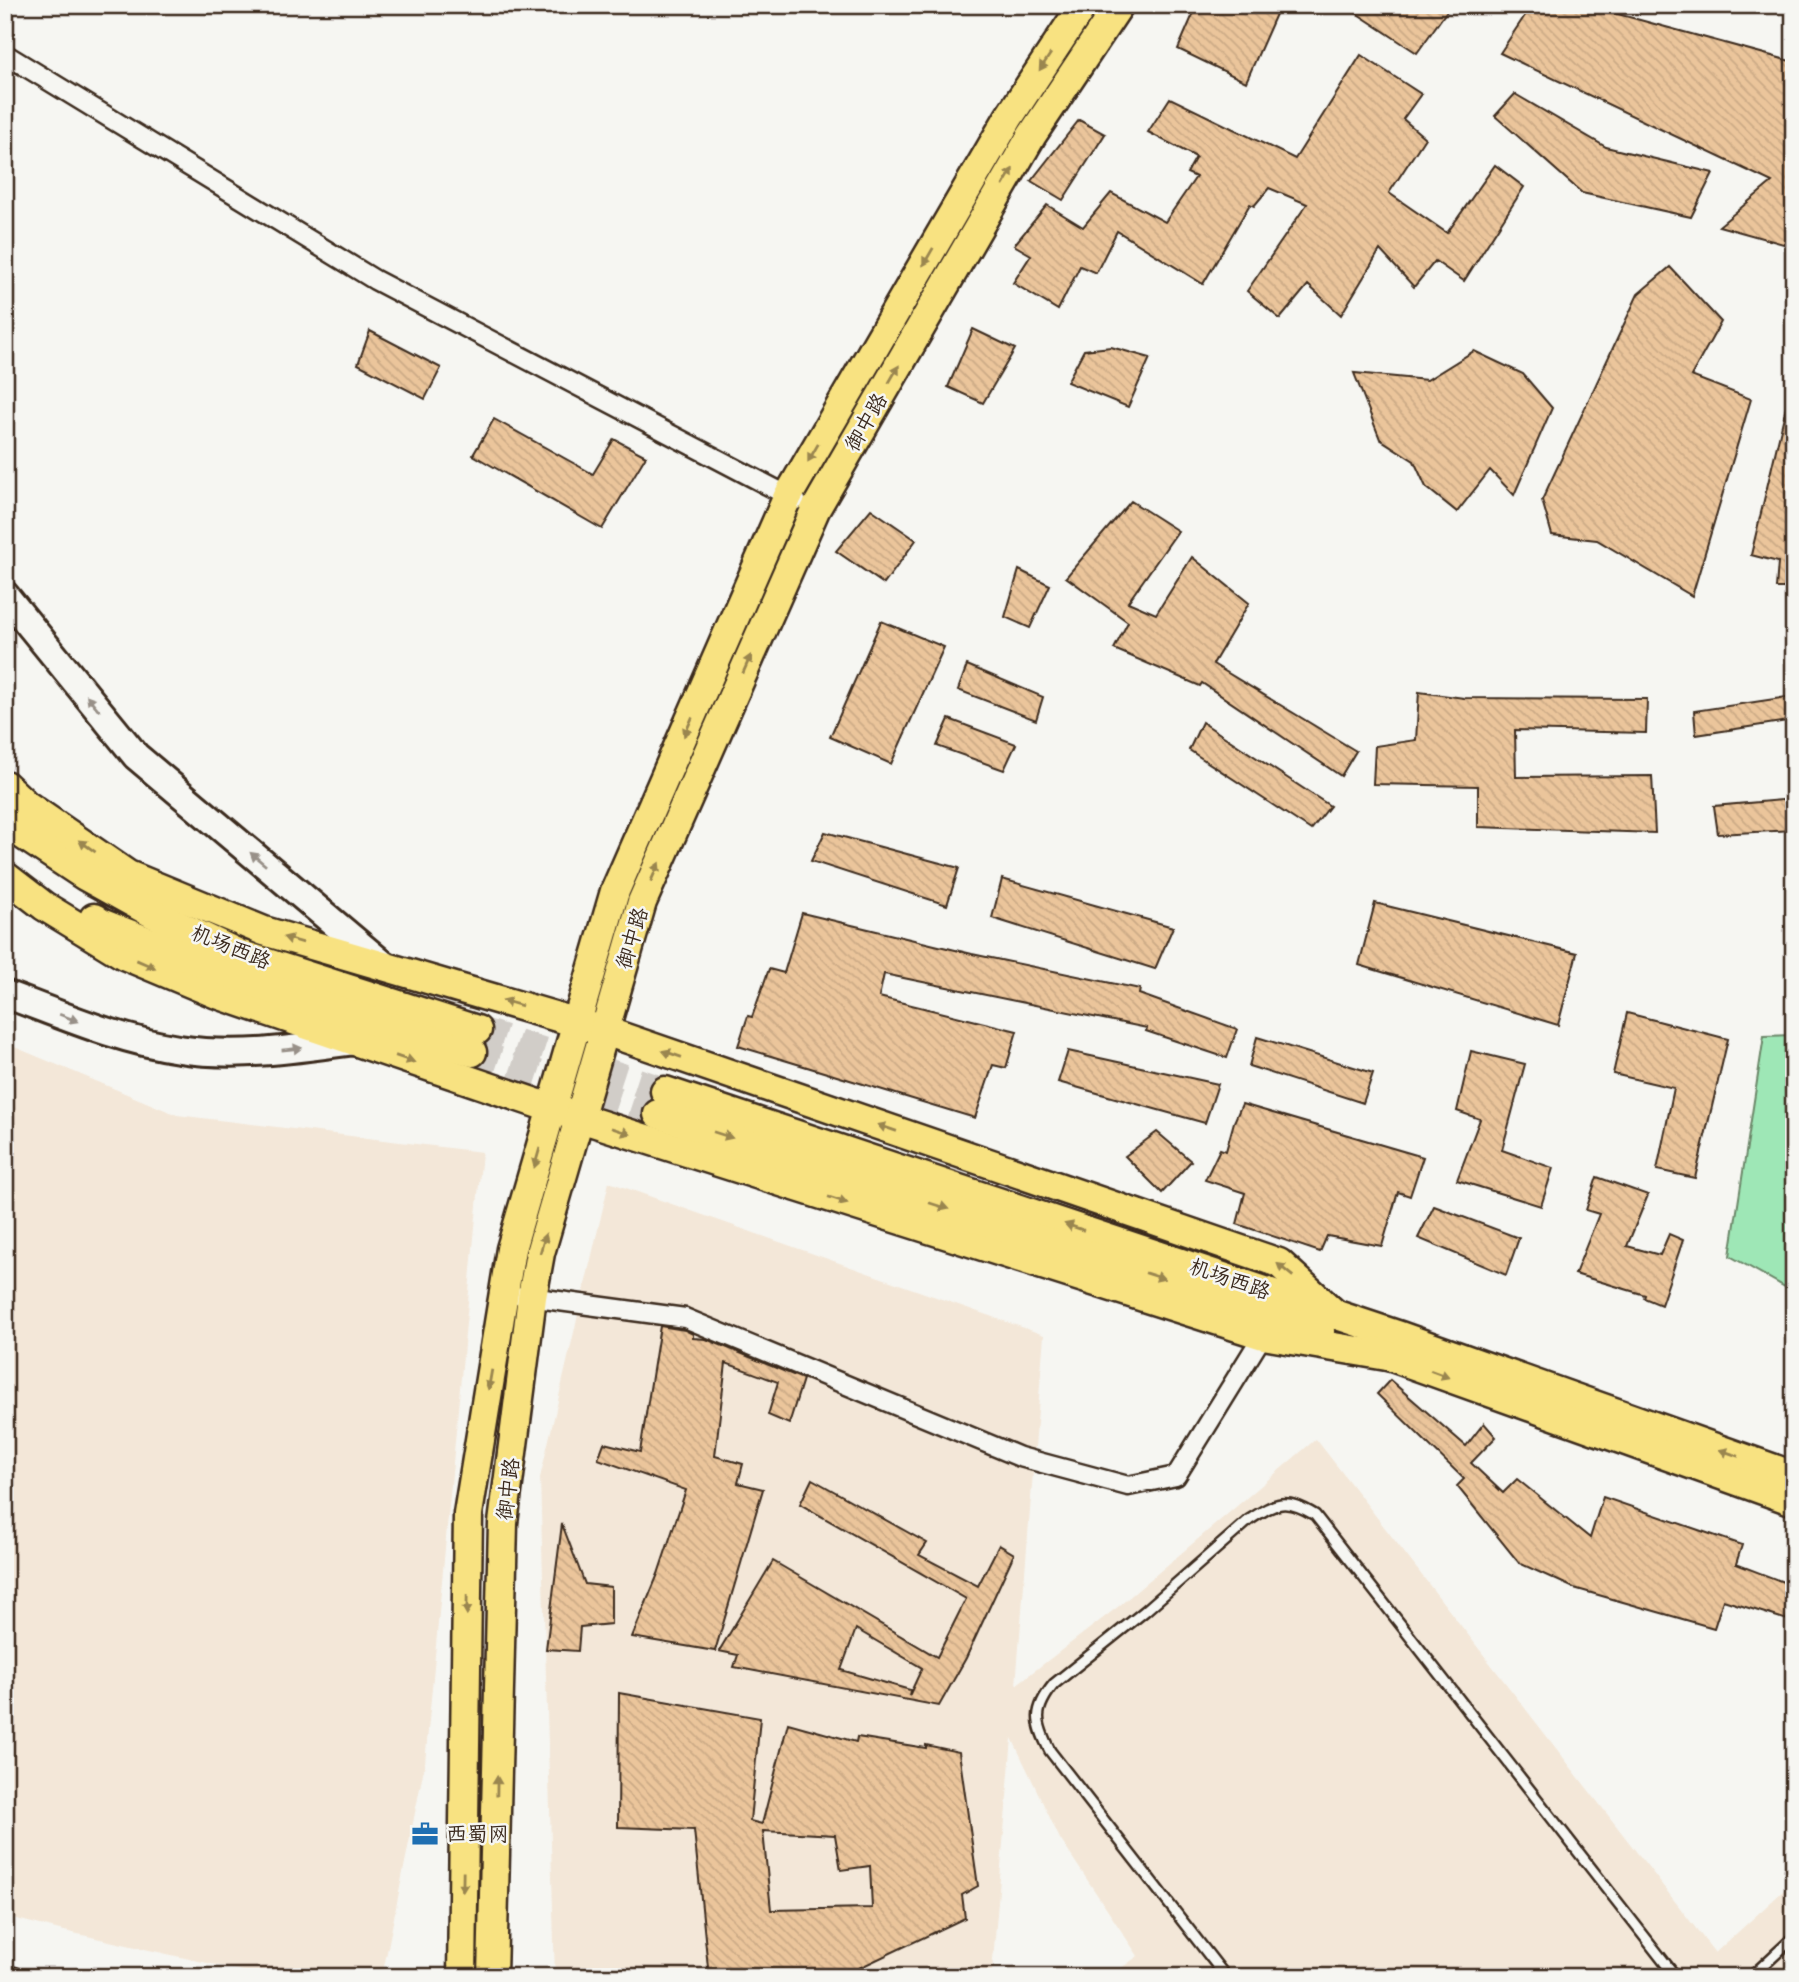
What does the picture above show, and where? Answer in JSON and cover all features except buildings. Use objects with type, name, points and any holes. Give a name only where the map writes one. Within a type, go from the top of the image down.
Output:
[{"type":"main road","name":"御中路","points":[[492,1977],[503,1523],[518,1296],[511,1249],[615,891],[788,496],[1009,117],[1083,5]]},
{"type":"main road","name":"御中路","points":[[462,1977],[468,1514],[518,1296],[540,1252],[642,902],[815,510],[1032,135],[1119,5]]},
{"type":"main road","points":[[5,785],[25,804],[128,875],[264,931],[605,1031],[1279,1263],[1336,1315]]},
{"type":"main road","name":"机场西路","points":[[5,822],[85,876],[152,913],[239,954],[474,1041],[270,989],[101,923],[5,857]]},
{"type":"main road","points":[[5,876],[44,906],[124,955],[217,994],[580,1118],[1263,1335],[1393,1357],[1794,1501]]},
{"type":"main road","name":"机场西路","points":[[1393,1357],[661,1102],[1336,1315],[1794,1476]]},
{"type":"street","points":[[5,54],[375,280],[815,510]]},
{"type":"street","points":[[5,595],[136,756],[385,966]]},
{"type":"street","points":[[5,994],[108,1033],[179,1049],[285,1051],[355,1041]]},
{"type":"street","points":[[518,1296],[685,1318],[1020,1457],[1128,1486],[1176,1476],[1263,1335]]},
{"type":"street","points":[[5,1975],[14,1977]]},
{"type":"lane","points":[[1226,1977],[1050,1751],[1039,1731],[1037,1714],[1042,1699],[1054,1684],[1145,1611],[1249,1520],[1266,1509],[1281,1504],[1297,1504],[1315,1515],[1676,1977]]},
{"type":"lane","points":[[1751,1977],[1794,1937]]},
{"type":"shaded area","points":[[5,1043],[177,1115],[482,1152],[425,1763],[382,1977],[270,1977],[5,1916]]},
{"type":"shaded area","points":[[609,1182],[1044,1335],[1016,1685],[1119,1606],[1316,1439],[1715,1953],[1794,1881],[1794,1977],[1113,1977],[1113,1974],[1138,1956],[1060,1839],[1012,1738],[992,1972],[978,1977],[555,1977],[540,1478]]},
{"type":"green space","points":[[1794,1035],[1794,1292],[1730,1256],[1764,1036]]},
{"type":"tunnel","points":[[477,1030],[665,1091]]},
{"type":"tunnel","points":[[472,1052],[658,1114]]},
{"type":"place","name":"西蜀网","points":[[425,1834]]}]
